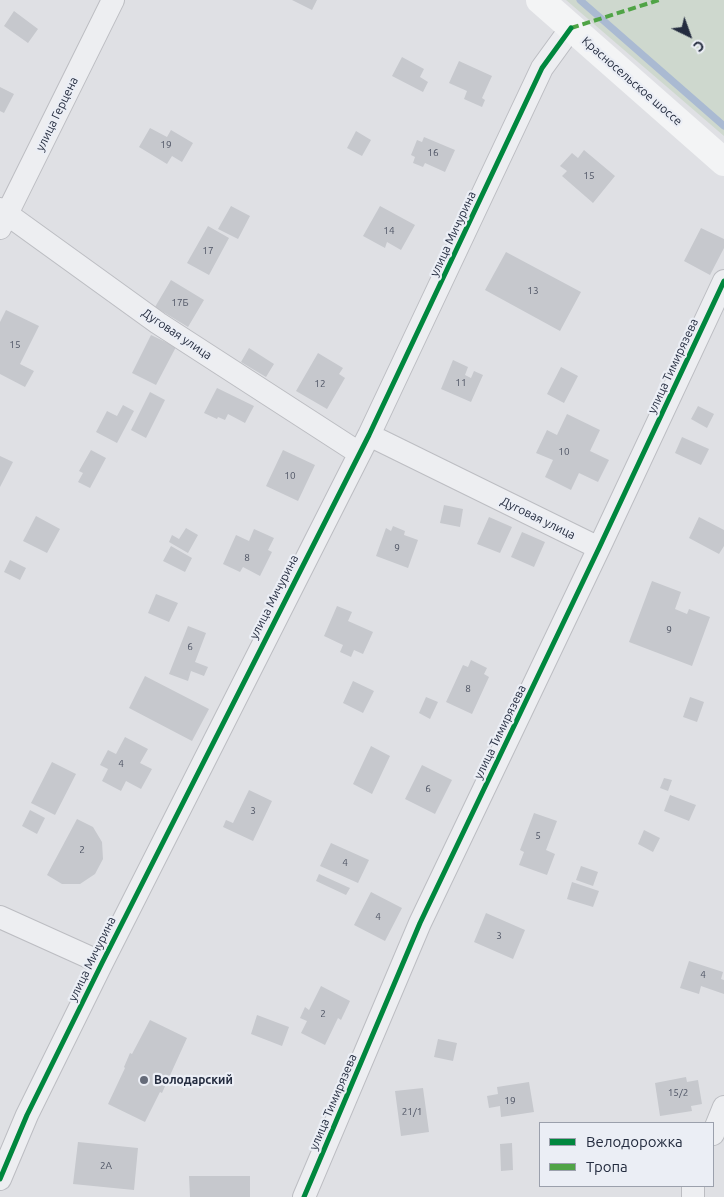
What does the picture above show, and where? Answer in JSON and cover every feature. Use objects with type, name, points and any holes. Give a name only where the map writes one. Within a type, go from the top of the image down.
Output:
[{"type":"main road","name":"Красносельское шоссе","points":[[540,0],[724,162]]},
{"type":"street","name":"улица Герцена","points":[[2,217],[113,0]]},
{"type":"street","name":"улица Мичурина","points":[[0,1179],[27,1115],[102,963],[364,444],[542,68],[571,28]]},
{"type":"street","name":"Дуговая улица","points":[[2,217],[158,323],[364,444],[600,548]]},
{"type":"street","name":"улица Тимирязева","points":[[304,1197],[420,923],[600,548],[724,281]]},
{"type":"street","points":[[0,917],[102,963]]},
{"type":"street","points":[[714,1132],[724,1107]]},
{"type":"shaded area","points":[[566,0],[724,0],[724,136]]},
{"type":"building","points":[[292,0],[317,0],[312,10]]},
{"type":"building","points":[[14,11],[38,29],[28,43],[4,26]]},
{"type":"building","points":[[402,57],[424,69],[420,77],[428,82],[423,92],[392,76]]},
{"type":"building","points":[[459,61],[492,76],[482,98],[485,100],[482,107],[464,99],[467,91],[449,83]]},
{"type":"building","points":[[0,87],[14,94],[4,113],[0,111]]},
{"type":"building","points":[[150,128],[167,137],[171,130],[193,143],[182,162],[172,156],[167,164],[139,147]]},
{"type":"building","points":[[356,131],[371,140],[362,156],[347,148]]},
{"type":"building","points":[[424,137],[455,150],[445,172],[425,163],[423,167],[413,163],[415,157],[411,155],[417,140],[422,142]]},
{"type":"building","points":[[584,150],[615,176],[593,203],[562,176],[567,171],[560,166],[572,153],[578,158]]},
{"type":"building","points":[[231,206],[250,216],[238,239],[218,229]]},
{"type":"building","points":[[380,206],[415,225],[401,250],[387,242],[385,248],[363,236]]},
{"type":"building","points":[[208,226],[229,238],[209,275],[187,263]]},
{"type":"building","points":[[701,228],[724,239],[724,248],[710,275],[684,261]]},
{"type":"building","points":[[506,252],[581,292],[560,331],[485,290]]},
{"type":"building","points":[[171,280],[204,300],[188,327],[155,307]]},
{"type":"building","points":[[6,310],[39,326],[20,364],[34,371],[25,387],[0,374],[0,322]]},
{"type":"building","points":[[151,335],[176,347],[156,385],[132,373]]},
{"type":"building","points":[[249,348],[274,364],[266,377],[241,362]]},
{"type":"building","points":[[318,353],[343,368],[339,374],[345,378],[327,409],[296,391]]},
{"type":"building","points":[[453,360],[468,367],[465,375],[471,378],[474,371],[483,375],[471,402],[441,389]]},
{"type":"building","points":[[561,367],[578,376],[564,403],[547,394]]},
{"type":"building","points":[[217,388],[254,406],[245,423],[228,414],[225,420],[218,417],[217,419],[204,413]]},
{"type":"building","points":[[150,392],[165,400],[146,438],[131,430]]},
{"type":"building","points":[[123,405],[134,411],[117,443],[96,432],[107,411],[117,416]]},
{"type":"building","points":[[698,406],[714,414],[707,428],[691,419]]},
{"type":"building","points":[[567,414],[600,430],[590,451],[609,460],[598,482],[579,473],[571,490],[545,477],[553,460],[536,453],[547,430],[557,435]]},
{"type":"building","points":[[682,437],[709,449],[701,465],[675,453]]},
{"type":"building","points":[[91,450],[106,458],[90,488],[78,482],[83,473],[79,471]]},
{"type":"building","points":[[283,450],[315,465],[298,501],[266,486]]},
{"type":"building","points":[[0,456],[13,462],[0,487]]},
{"type":"building","points":[[444,505],[463,509],[460,527],[440,523]]},
{"type":"building","points":[[36,516],[60,529],[47,553],[23,541]]},
{"type":"building","points":[[489,517],[512,527],[500,553],[477,544]]},
{"type":"building","points":[[699,517],[724,530],[724,546],[719,554],[689,538]]},
{"type":"building","points":[[393,526],[405,531],[404,535],[418,540],[408,568],[376,556],[386,528],[391,531]]},
{"type":"building","points":[[186,528],[198,535],[188,553],[169,542],[172,535],[179,539]]},
{"type":"building","points":[[254,529],[274,538],[268,550],[272,552],[260,576],[243,567],[240,572],[223,564],[236,535],[249,541]]},
{"type":"building","points":[[522,532],[545,542],[534,567],[511,557]]},
{"type":"building","points":[[171,546],[192,558],[185,572],[163,561]]},
{"type":"building","points":[[10,560],[26,568],[20,580],[4,572]]},
{"type":"building","points":[[652,581],[681,592],[675,609],[687,614],[689,609],[710,617],[692,666],[629,642]]},
{"type":"building","points":[[156,594],[178,603],[169,622],[148,613]]},
{"type":"building","points":[[337,606],[352,612],[348,621],[373,632],[363,654],[354,650],[351,657],[340,652],[343,645],[324,636]]},
{"type":"building","points":[[188,626],[206,633],[195,662],[208,667],[204,676],[191,671],[188,681],[169,674]]},
{"type":"building","points":[[471,660],[487,668],[484,674],[489,677],[472,714],[446,702],[463,665],[468,667]]},
{"type":"building","points":[[145,676],[209,709],[192,741],[129,708]]},
{"type":"building","points":[[353,681],[374,691],[363,713],[343,703]]},
{"type":"building","points":[[426,697],[438,702],[430,719],[419,713]]},
{"type":"building","points":[[690,697],[704,702],[697,722],[683,717]]},
{"type":"building","points":[[125,737],[148,749],[140,763],[152,769],[141,789],[126,781],[121,791],[102,781],[108,769],[100,765],[108,750],[116,754]]},
{"type":"building","points":[[371,746],[390,756],[372,794],[353,784]]},
{"type":"building","points":[[52,762],[76,774],[55,815],[31,803]]},
{"type":"building","points":[[422,765],[452,780],[435,814],[405,799]]},
{"type":"building","points":[[664,778],[672,780],[668,791],[660,788]]},
{"type":"building","points":[[249,790],[272,801],[253,841],[223,827],[226,820],[233,823]]},
{"type":"building","points":[[670,795],[696,805],[689,821],[664,811]]},
{"type":"building","points":[[30,810],[45,818],[37,834],[22,826]]},
{"type":"building","points":[[534,813],[557,821],[546,850],[555,854],[547,875],[519,865],[524,852],[520,850]]},
{"type":"building","points":[[77,819],[93,827],[102,842],[103,859],[95,874],[80,884],[62,884],[47,875]]},
{"type":"building","points":[[644,830],[660,838],[653,852],[638,844]]},
{"type":"building","points":[[331,843],[369,860],[358,883],[320,866]]},
{"type":"building","points":[[581,866],[598,872],[593,886],[576,880]]},
{"type":"building","points":[[319,874],[350,888],[346,895],[316,881]]},
{"type":"building","points":[[572,882],[599,891],[593,907],[567,899]]},
{"type":"building","points":[[371,892],[402,908],[385,941],[354,925]]},
{"type":"building","points":[[486,913],[525,930],[513,959],[474,942]]},
{"type":"building","points":[[689,961],[723,972],[721,979],[724,980],[724,994],[701,986],[699,994],[680,988]]},
{"type":"building","points":[[321,986],[350,1001],[341,1020],[338,1018],[325,1045],[301,1033],[307,1021],[300,1018],[305,1007],[309,1010]]},
{"type":"building","points":[[257,1015],[289,1027],[282,1046],[251,1034]]},
{"type":"building","name":"Володарский","points":[[150,1020],[187,1038],[162,1093],[160,1092],[145,1122],[108,1104],[130,1053],[132,1054]]},
{"type":"building","points":[[438,1039],[457,1043],[453,1061],[434,1057]]},
{"type":"building","points":[[686,1077],[687,1082],[698,1080],[702,1104],[691,1106],[692,1111],[660,1116],[655,1083]]},
{"type":"building","points":[[529,1082],[534,1112],[501,1117],[500,1106],[489,1108],[487,1096],[498,1094],[497,1087]]},
{"type":"building","points":[[423,1088],[429,1132],[401,1136],[395,1091]]},
{"type":"building","points":[[78,1142],[138,1148],[134,1190],[73,1184]]},
{"type":"building","points":[[512,1143],[513,1170],[501,1171],[500,1144]]},
{"type":"building","points":[[189,1176],[250,1176],[250,1197],[190,1197]]},
{"type":"waterway","points":[[580,0],[724,126]]},
{"type":"marked path","points":[[571,28],[659,0]]},
{"type":"cycle path","points":[[0,1179],[27,1115],[102,963],[369,435],[542,68],[571,28]]},
{"type":"cycle path","points":[[304,1197],[420,923],[724,281]]},
{"type":"place","name":"Володарский","points":[[144,1080]]}]
